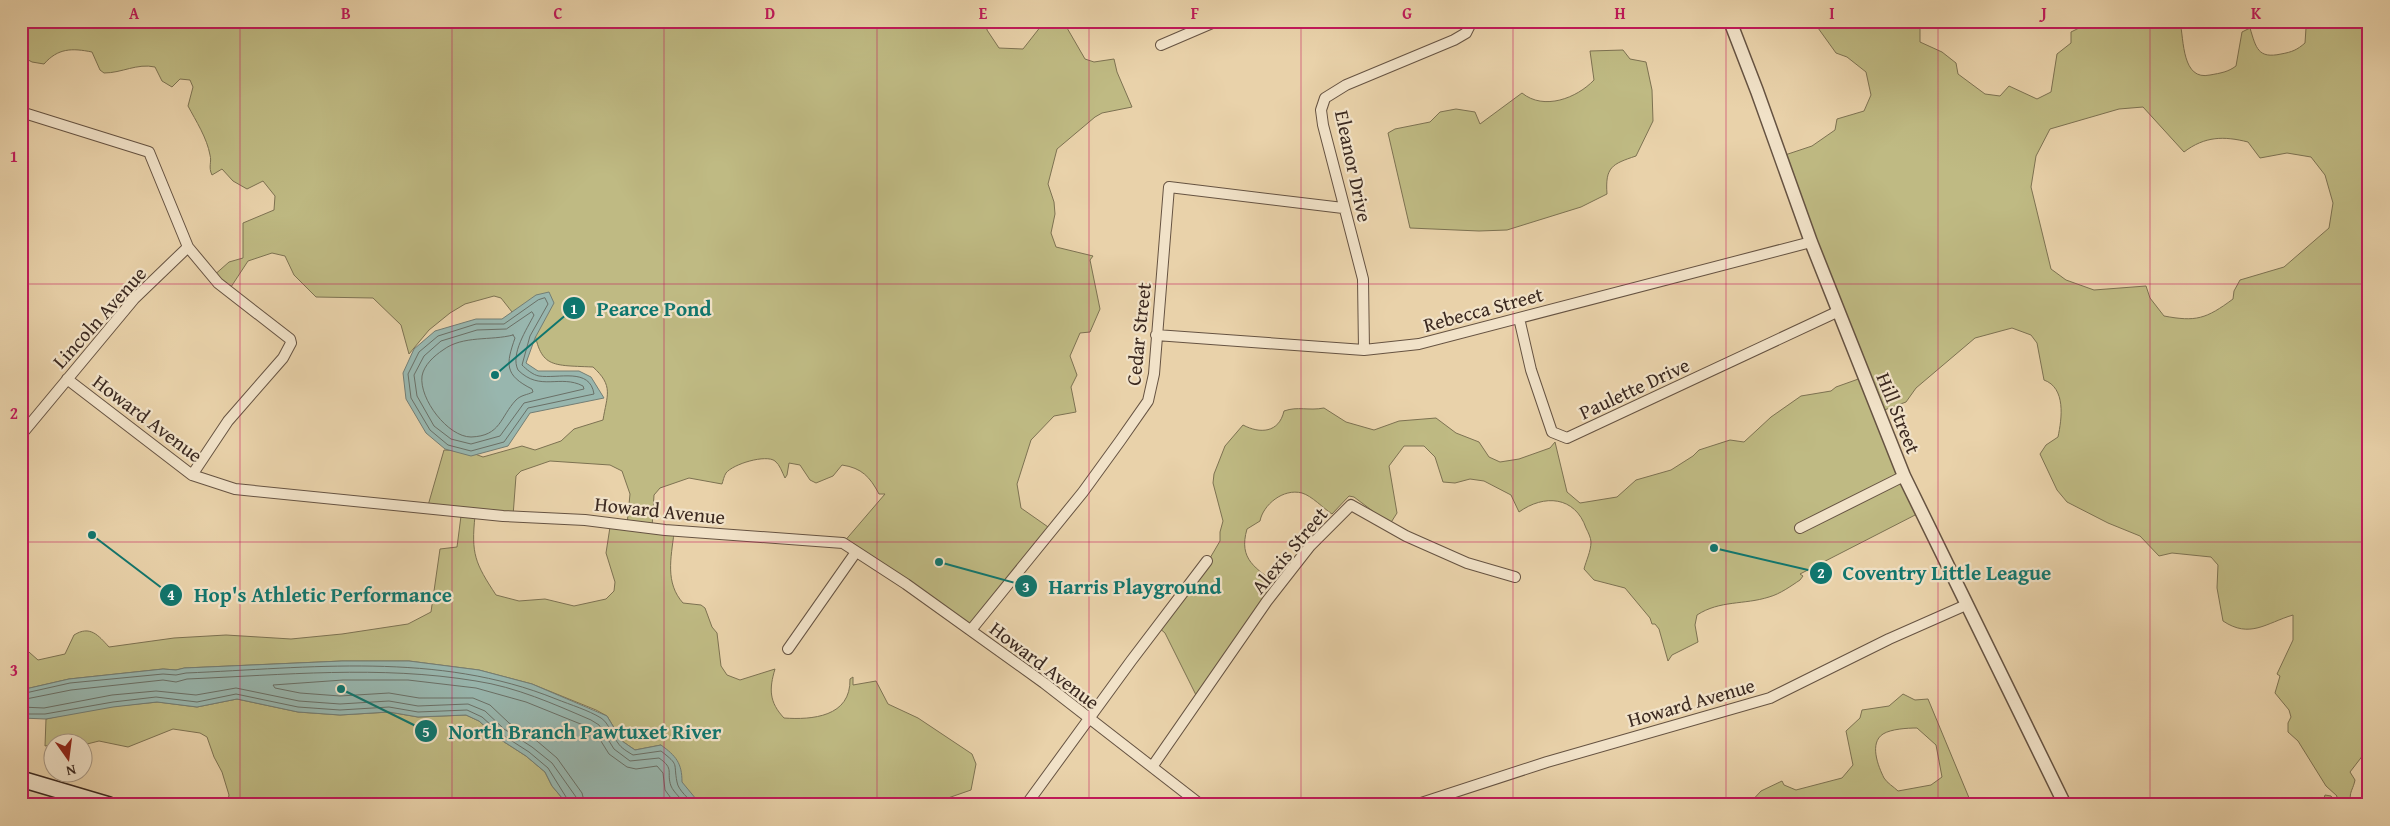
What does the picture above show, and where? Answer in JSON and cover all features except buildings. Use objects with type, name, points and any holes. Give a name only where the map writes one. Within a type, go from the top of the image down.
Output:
[{"type":"main road","points":[[21,779],[109,805]]},
{"type":"street","points":[[1162,45],[1217,21]]},
{"type":"street","name":"Eleanor Drive","points":[[1364,350],[1363,279],[1343,208],[1321,110],[1325,98],[1346,85],[1454,40],[1466,33],[1472,21]]},
{"type":"street","name":"Hill Street","points":[[1730,21],[1758,91],[1812,242],[1904,476],[2065,805]]},
{"type":"street","points":[[21,112],[149,152],[188,248],[218,282],[273,324],[290,340],[291,343],[283,358],[228,422],[192,475]]},
{"type":"street","name":"Cedar Street","points":[[971,630],[1083,492],[1148,401],[1154,374],[1169,187],[1343,208]]},
{"type":"street","name":"Rebecca Street","points":[[1156,335],[1364,350],[1418,344],[1812,242]]},
{"type":"street","name":"Lincoln Avenue","points":[[21,435],[134,299],[188,248]]},
{"type":"street","name":"Paulette Drive","points":[[1519,318],[1531,370],[1552,432],[1567,438],[1839,311]]},
{"type":"street","name":"Howard Avenue","points":[[67,379],[192,475],[235,489],[503,516],[585,520],[665,530],[843,543],[971,630],[1200,805]]},
{"type":"street","points":[[1800,528],[1904,476]]},
{"type":"street","name":"Alexis Street","points":[[1152,767],[1267,602],[1310,546],[1351,505],[1406,536],[1458,559],[1516,577]]},
{"type":"street","points":[[788,649],[856,552]]},
{"type":"street","points":[[1026,805],[1207,562]]},
{"type":"street","name":"Howard Avenue","points":[[1415,805],[1556,759],[1770,698],[1889,639],[1966,605]]},
{"type":"shaded area","points":[[21,21],[987,21],[987,30],[999,48],[1023,49],[1045,21],[1063,21],[1085,59],[1094,62],[1114,59],[1117,72],[1132,107],[1102,113],[1057,149],[1048,184],[1054,202],[1055,214],[1051,233],[1056,247],[1093,256],[1090,260],[1100,309],[1090,332],[1080,333],[1070,356],[1077,375],[1071,387],[1076,412],[1054,416],[1031,440],[1017,484],[1021,508],[1051,529],[971,630],[843,543],[885,494],[879,494],[869,478],[855,468],[842,465],[833,476],[816,483],[810,480],[800,465],[789,463],[785,478],[775,461],[771,459],[757,459],[735,466],[725,474],[722,484],[689,478],[660,488],[654,495],[652,528],[674,533],[671,579],[677,595],[683,603],[701,605],[705,608],[712,627],[717,633],[721,666],[727,675],[740,680],[775,669],[771,689],[773,701],[784,718],[817,717],[828,714],[837,709],[844,701],[849,692],[850,679],[853,677],[853,685],[876,681],[888,704],[918,718],[972,754],[976,764],[971,790],[948,798],[944,805],[686,805],[661,745],[635,750],[622,741],[607,716],[596,710],[532,684],[479,670],[409,661],[342,661],[185,668],[176,670],[163,669],[69,679],[21,690],[21,645],[38,660],[65,654],[74,635],[85,631],[97,635],[109,647],[174,638],[226,635],[291,639],[342,634],[408,624],[431,612],[440,549],[457,547],[461,516],[427,509],[444,450],[467,451],[483,457],[522,446],[535,450],[561,441],[574,429],[603,420],[607,391],[604,380],[593,367],[565,366],[548,361],[538,347],[532,319],[512,312],[501,298],[494,296],[465,304],[450,313],[429,330],[409,354],[401,325],[373,298],[316,297],[294,275],[285,256],[272,253],[248,261],[229,290],[212,277],[229,262],[243,258],[243,223],[274,210],[275,196],[263,181],[247,189],[233,181],[222,169],[212,175],[209,149],[188,106],[193,87],[190,80],[180,79],[172,87],[162,81],[155,67],[148,66],[104,73],[100,70],[92,52],[85,51],[66,50],[55,55],[44,64],[32,62],[21,56]],"holes":[[[550,461],[610,465],[622,471],[630,494],[627,525],[610,527],[606,553],[615,582],[614,591],[606,599],[574,606],[545,599],[519,601],[496,595],[476,558],[474,549],[475,516],[513,516],[516,476],[521,471]]]},
{"type":"shaded area","points":[[1813,21],[1920,21],[1920,42],[1942,52],[1956,63],[1958,74],[1985,94],[2000,96],[2009,86],[2037,99],[2051,92],[2057,54],[2071,43],[2071,32],[2093,21],[2144,21],[2155,24],[2180,21],[2189,66],[2194,72],[2201,75],[2210,75],[2230,70],[2236,66],[2242,32],[2250,28],[2259,50],[2267,55],[2273,55],[2297,49],[2305,43],[2306,28],[2318,21],[2369,21],[2369,733],[2367,750],[2350,772],[2355,780],[2350,796],[2356,805],[2322,805],[2325,795],[2331,796],[2335,802],[2337,796],[2326,786],[2298,741],[2288,732],[2288,723],[2291,717],[2289,710],[2275,693],[2280,676],[2277,674],[2293,640],[2293,615],[2258,628],[2250,629],[2242,629],[2223,621],[2217,588],[2218,565],[2211,557],[2172,553],[2159,556],[2140,536],[2108,523],[2067,502],[2057,490],[2040,454],[2046,445],[2058,437],[2061,421],[2059,397],[2051,384],[2044,380],[2037,343],[2031,335],[2012,328],[1975,338],[1916,388],[1906,402],[1879,412],[1919,513],[1800,574],[1803,576],[1800,580],[1777,594],[1714,607],[1697,615],[1695,625],[1698,642],[1672,655],[1668,661],[1659,629],[1655,624],[1652,624],[1650,618],[1625,588],[1594,580],[1584,569],[1591,540],[1581,517],[1574,509],[1558,501],[1548,501],[1538,502],[1519,512],[1511,495],[1484,481],[1470,479],[1455,483],[1443,482],[1435,457],[1424,446],[1404,446],[1389,466],[1397,513],[1390,524],[1354,497],[1349,496],[1332,514],[1310,497],[1295,492],[1281,495],[1275,499],[1265,509],[1260,521],[1247,529],[1245,548],[1247,556],[1256,568],[1278,585],[1197,697],[1165,633],[1158,627],[1210,558],[1220,541],[1223,521],[1213,483],[1214,474],[1225,446],[1243,425],[1256,430],[1268,430],[1278,424],[1284,411],[1324,408],[1346,422],[1374,430],[1399,421],[1436,418],[1456,433],[1479,442],[1489,457],[1500,462],[1519,459],[1550,448],[1555,442],[1567,492],[1580,503],[1617,497],[1636,480],[1671,470],[1699,450],[1730,440],[1744,442],[1771,417],[1801,396],[1831,391],[1836,387],[1864,377],[1782,156],[1812,146],[1835,130],[1837,119],[1864,111],[1871,95],[1866,72],[1847,57],[1836,53]],"holes":[[[2143,107],[2184,152],[2207,140],[2223,138],[2248,142],[2260,158],[2287,153],[2311,157],[2325,175],[2333,203],[2329,228],[2284,267],[2240,280],[2234,291],[2233,299],[2208,315],[2193,319],[2164,316],[2150,298],[2146,286],[2094,290],[2066,280],[2051,269],[2031,187],[2036,156],[2050,129],[2119,109]]]},
{"type":"shaded area","points":[[1623,50],[1630,59],[1646,62],[1652,90],[1653,121],[1636,156],[1616,164],[1609,172],[1607,194],[1581,207],[1507,230],[1479,231],[1410,228],[1388,133],[1395,129],[1430,122],[1440,112],[1456,109],[1475,112],[1480,124],[1522,93],[1540,101],[1550,102],[1570,97],[1594,80],[1590,51]]},
{"type":"shaded area","points":[[1903,694],[1915,700],[1928,699],[1972,805],[1748,805],[1761,791],[1782,781],[1784,785],[1796,790],[1842,778],[1853,765],[1846,731],[1860,718],[1862,710],[1889,706]],"holes":[[[1917,728],[1936,745],[1942,777],[1931,785],[1898,791],[1884,778],[1877,761],[1876,743],[1886,732]]]},
{"type":"shaded area","points":[[237,699],[298,712],[340,715],[389,712],[418,717],[466,715],[479,721],[498,738],[526,756],[545,772],[552,786],[568,805],[227,805],[229,795],[222,772],[207,737],[200,733],[173,729],[128,747],[99,741],[92,743],[92,734],[45,734],[46,719],[96,708],[158,702],[197,707]]},
{"type":"water","points":[[549,292],[554,303],[535,338],[526,363],[538,371],[579,371],[591,377],[604,398],[530,413],[508,446],[471,456],[445,449],[426,433],[406,399],[403,373],[414,349],[435,331],[476,319],[502,319],[536,295]]},
{"type":"water","points":[[342,661],[409,661],[479,670],[532,684],[607,716],[622,741],[635,750],[661,745],[677,760],[681,770],[682,782],[701,805],[568,805],[552,786],[545,772],[526,756],[498,738],[479,721],[466,715],[418,717],[389,712],[340,715],[298,712],[237,699],[197,707],[157,702],[113,707],[46,719],[21,718],[21,690],[69,679],[163,669],[176,670],[184,668]]},
{"type":"place","name":"Pearce Pond","points":[[495,375]]},
{"type":"place","name":"Hop's Athletic Performance","points":[[92,535]]},
{"type":"place","name":"Coventry Little League","points":[[1714,548]]},
{"type":"place","name":"Harris Playground","points":[[939,562]]},
{"type":"place","name":"North Branch Pawtuxet River","points":[[341,689]]}]
